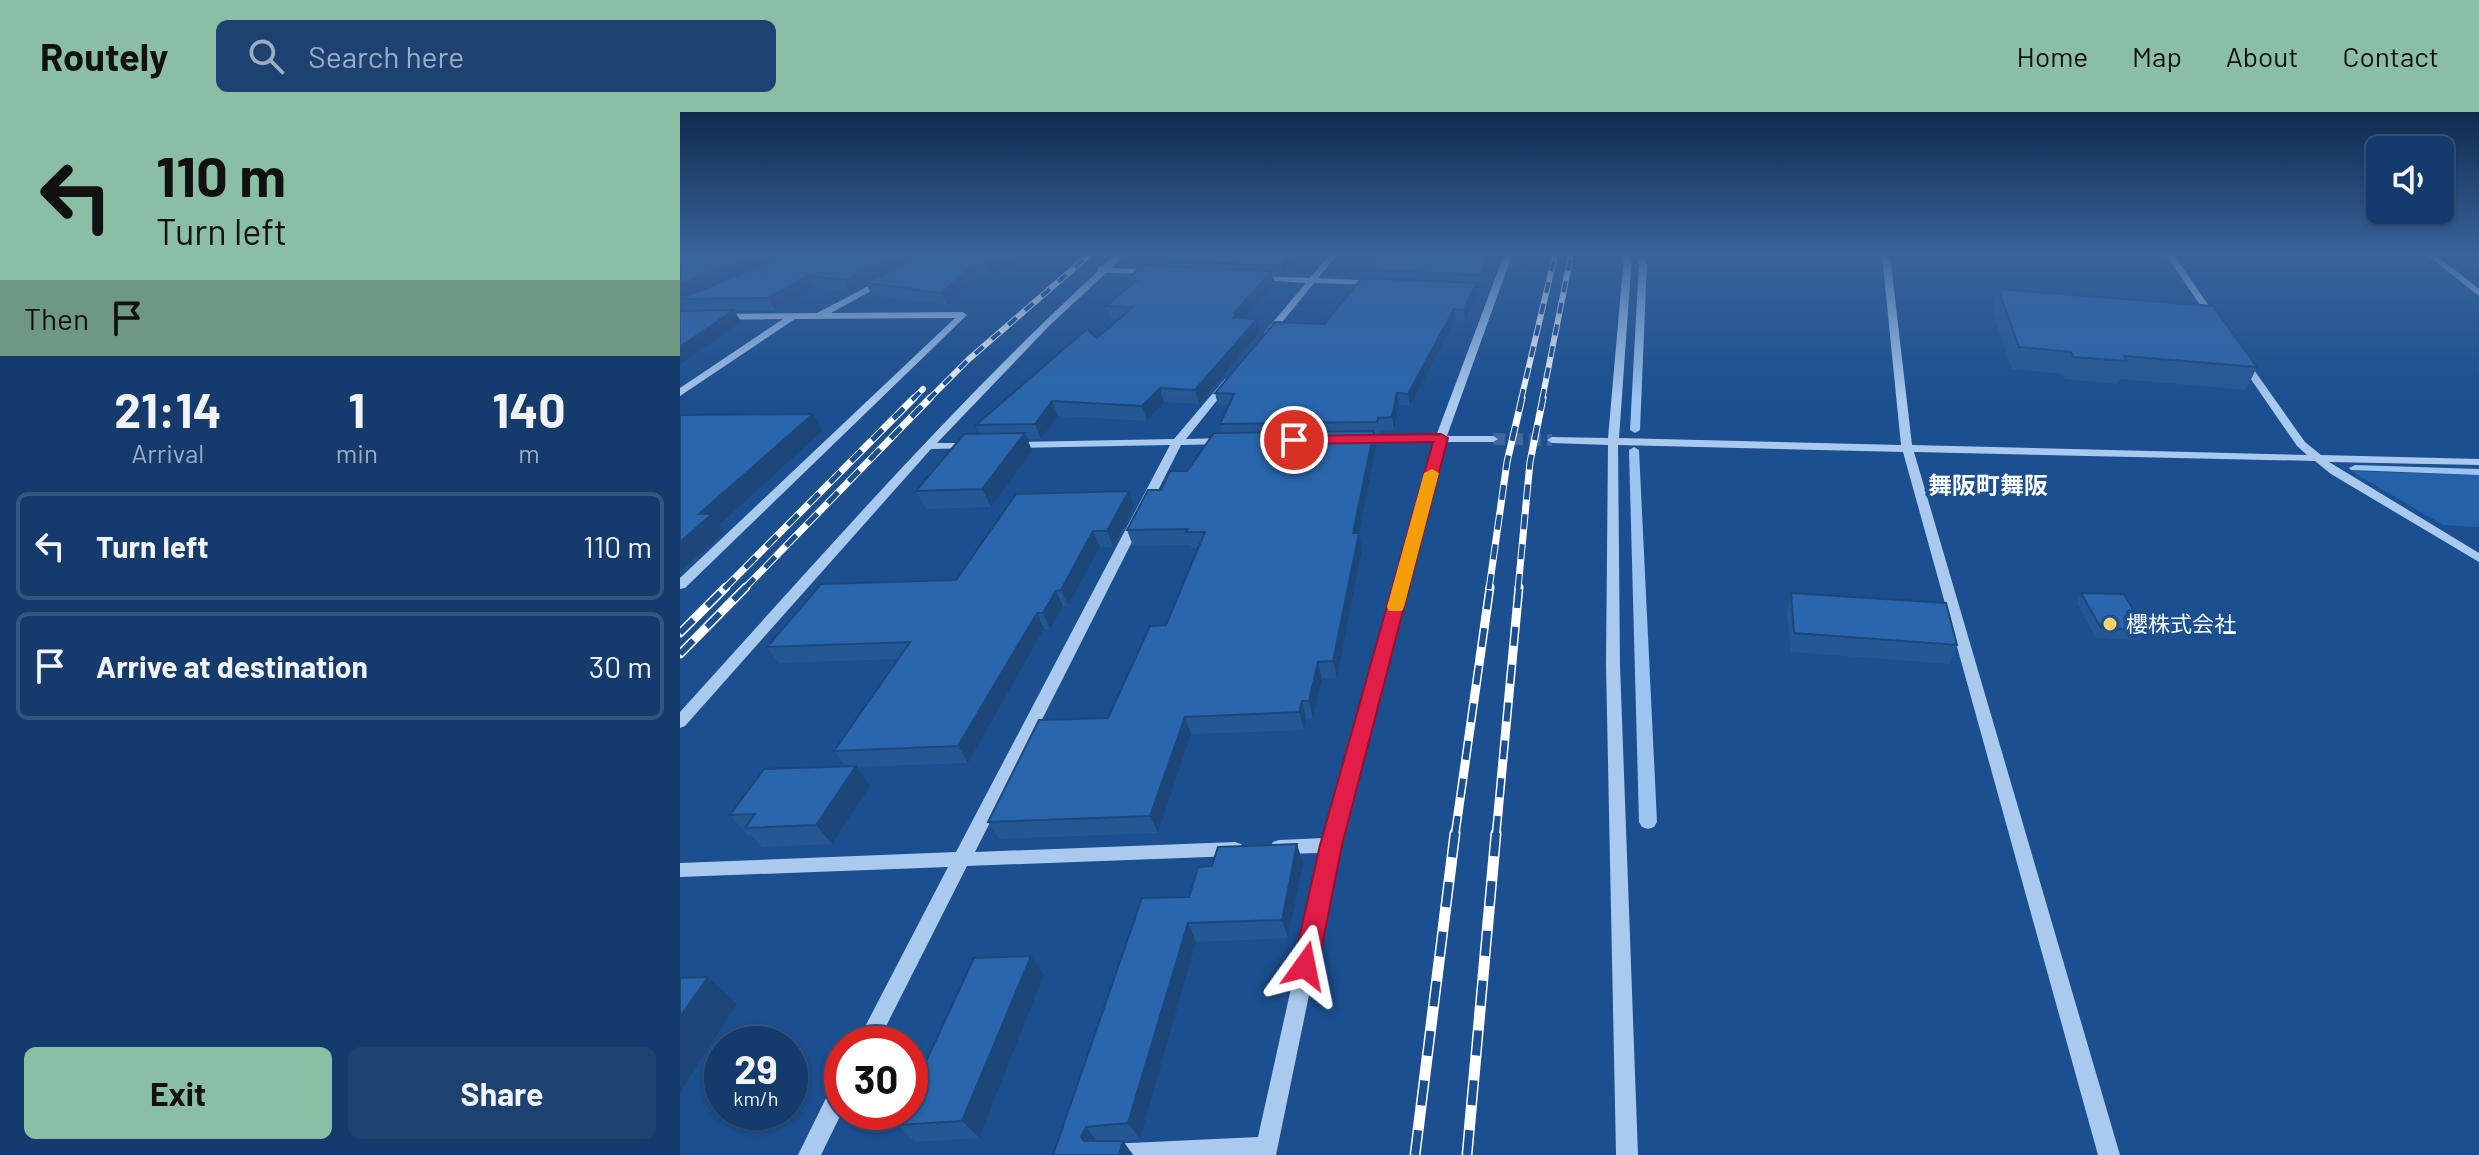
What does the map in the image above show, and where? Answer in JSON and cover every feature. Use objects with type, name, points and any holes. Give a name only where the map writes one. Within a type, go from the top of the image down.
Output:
[{"type":"street","points":[[819,316],[842,304]]},
{"type":"street","points":[[680,722],[928,446],[1068,304]]},
{"type":"street","points":[[1254,350],[1292,304]]},
{"type":"street","points":[[1108,1155],[1266,1151],[1331,845],[1441,438],[1483,304]]},
{"type":"street","points":[[1624,304],[1613,442],[1614,768],[1627,1155]]},
{"type":"street","points":[[1891,304],[1904,437],[2109,1155]]},
{"type":"street","points":[[2204,304],[2222,330]]},
{"type":"street","points":[[680,317],[963,315],[680,585]]},
{"type":"street","points":[[680,393],[793,316]]},
{"type":"street","points":[[2240,356],[2301,444],[2335,472],[2479,558]]},
{"type":"street","points":[[875,1026],[1177,442],[1235,373]]},
{"type":"street","points":[[1348,439],[1493,439]]},
{"type":"street","points":[[1552,440],[2479,462]]},
{"type":"street","points":[[1005,445],[1239,441]]},
{"type":"street","points":[[928,446],[990,445]]},
{"type":"street","points":[[680,870],[1331,845]]},
{"type":"street","points":[[809,1155],[824,1125]]},
{"type":"shaded area","points":[[2351,471],[2479,475],[2479,527],[2443,525]]},
{"type":"building","points":[[1242,304],[1233,318],[1257,319],[1195,390],[1160,388],[1142,406],[1052,401],[1035,424],[976,425],[1087,329],[1097,338],[1133,307],[1106,306]]},
{"type":"building","points":[[1341,304],[1467,304],[1464,310],[1454,309],[1408,394],[1397,393],[1392,417],[1378,418],[1377,422],[1220,424],[1234,394],[1215,393],[1275,322],[1324,324]]},
{"type":"building","points":[[2003,304],[2213,306],[2257,367],[2124,356],[2127,361],[2073,357],[2071,352],[2019,347]]},
{"type":"building","points":[[734,310],[680,347],[680,311]]},
{"type":"building","points":[[813,414],[699,514],[712,514],[680,542],[680,415]]},
{"type":"building","points":[[1374,431],[1353,533],[1359,533],[1333,661],[1318,662],[1309,701],[1302,701],[1299,712],[1185,717],[1150,816],[988,822],[1039,720],[1108,718],[1150,626],[1166,625],[1205,532],[1186,532],[1188,529],[1127,530],[1148,490],[1161,490],[1170,471],[1187,471],[1214,433]]},
{"type":"building","points":[[1025,433],[982,489],[916,491],[964,434]]},
{"type":"building","points":[[1129,491],[1107,531],[1093,531],[1061,590],[1056,591],[1043,613],[1037,613],[958,746],[834,751],[910,642],[767,647],[821,584],[956,580],[1016,494]]},
{"type":"building","points":[[1791,593],[1946,603],[1957,645],[1794,633]]},
{"type":"building","points":[[2081,593],[2124,594],[2145,630],[2101,628]]},
{"type":"building","points":[[856,766],[816,825],[745,828],[755,814],[730,815],[764,769]]},
{"type":"building","points":[[1297,844],[1282,920],[1188,923],[1128,1123],[1086,1127],[1081,1137],[1084,1141],[1123,1141],[1119,1155],[1053,1155],[1142,898],[1189,897],[1198,867],[1212,866],[1218,847]]},
{"type":"building","points":[[1031,956],[962,1121],[928,1123],[928,1057],[974,958]]},
{"type":"building","points":[[708,977],[680,1017],[680,978]]},
{"type":"waterway","points":[[1635,430],[1641,304]]},
{"type":"waterway","points":[[1634,450],[1648,822]]},
{"type":"waterway","points":[[2355,468],[2479,472]]},
{"type":"tunnel","points":[[1493,439],[1552,440]]},
{"type":"railway","points":[[930,398],[1033,304]]},
{"type":"railway","points":[[1521,400],[1544,304]]},
{"type":"railway","points":[[1542,400],[1561,304]]},
{"type":"railway","points":[[914,398],[923,389]]},
{"type":"railway","points":[[724,589],[914,398]]},
{"type":"railway","points":[[744,589],[930,398]]},
{"type":"railway","points":[[1489,589],[1507,462],[1522,398]]},
{"type":"railway","points":[[1518,589],[1530,462],[1543,398]]},
{"type":"railway","points":[[680,654],[746,587]]},
{"type":"railway","points":[[1455,835],[1490,587]]},
{"type":"railway","points":[[1496,835],[1519,587]]},
{"type":"railway","points":[[680,633],[724,589]]},
{"type":"railway","points":[[1415,1155],[1455,833]]},
{"type":"railway","points":[[1467,1155],[1496,833]]},
{"type":"slow traffic","points":[[1395,607],[1432,473]]},
{"type":"place","name":"櫻株式会社","points":[[2110,624]]},
{"type":"district","name":"舞阪町舞阪","points":[[1988,486]]},
{"type":"route","points":[[1294,440],[1441,438],[1331,845],[1305,966]]}]
